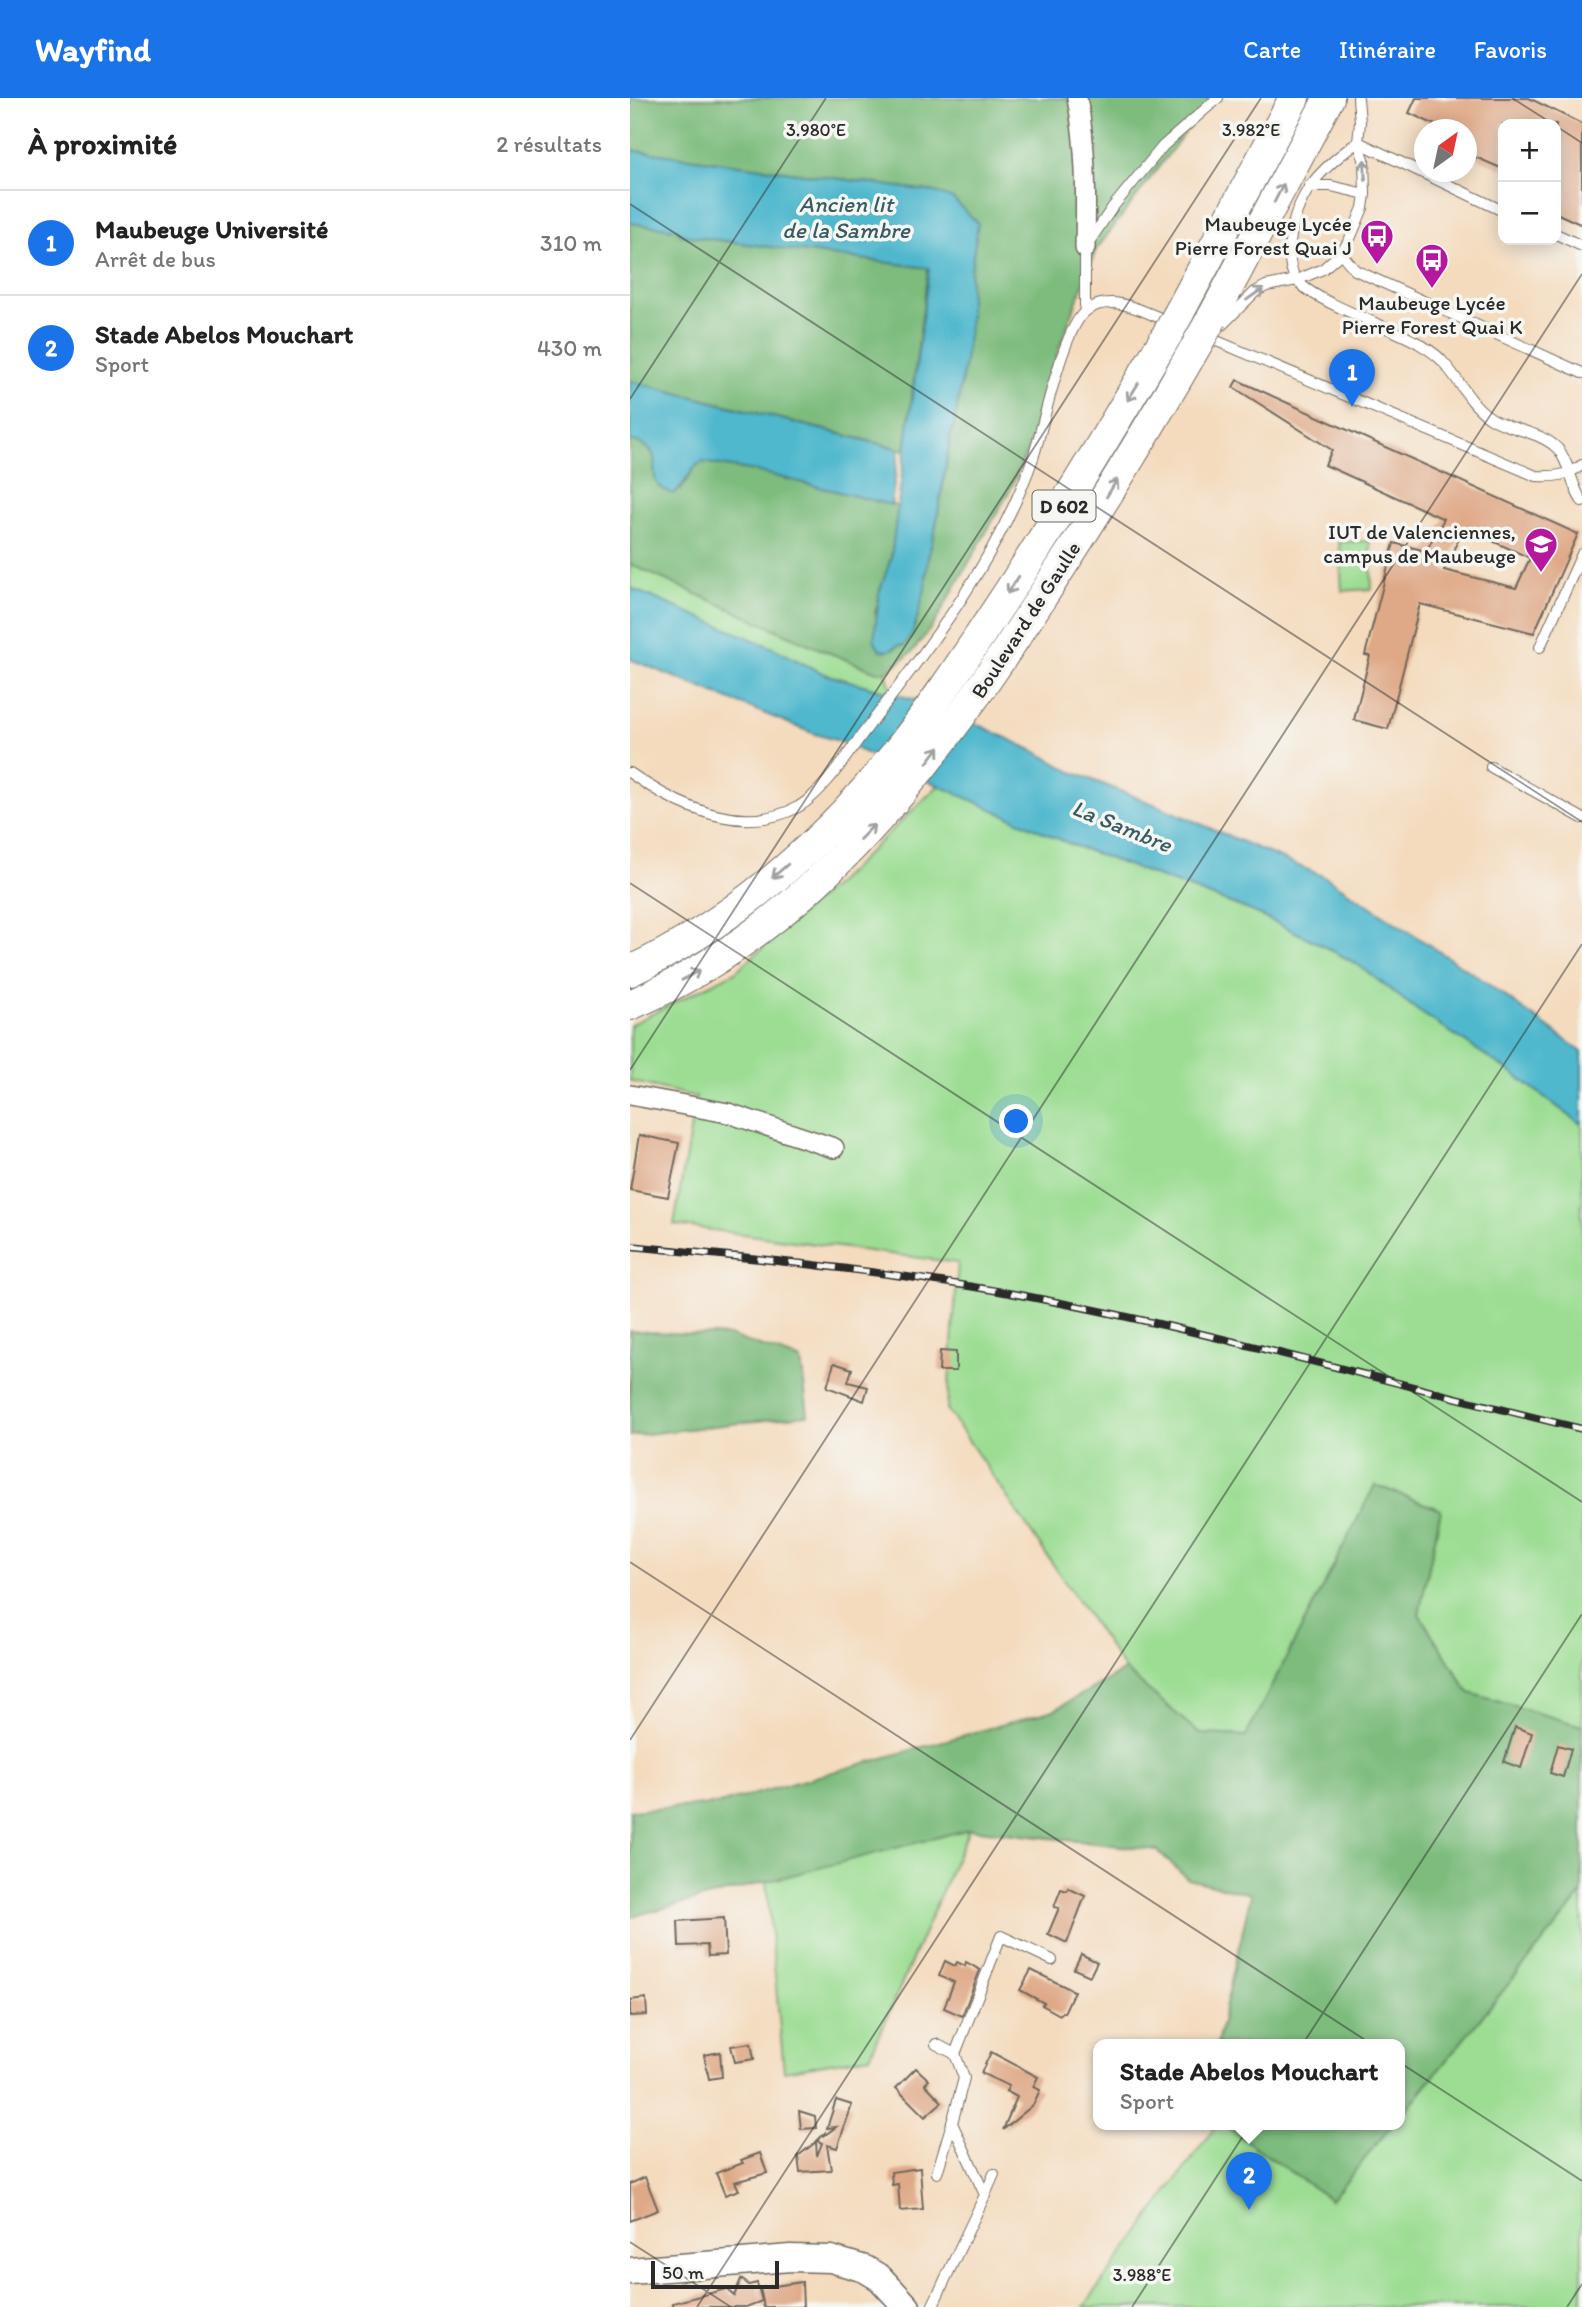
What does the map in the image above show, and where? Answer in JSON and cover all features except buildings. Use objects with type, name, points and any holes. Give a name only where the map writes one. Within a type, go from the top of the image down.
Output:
[{"type":"main road","name":"Boulevard de Gaulle","points":[[630,1005],[684,979],[752,936],[822,876],[890,808],[981,689],[1116,481],[1175,383],[1195,329],[1294,98]]},
{"type":"main road","name":"Boulevard de Gaulle","points":[[630,971],[726,916],[797,857],[865,790],[888,763],[953,675],[1075,488],[1195,329],[1329,98]]},
{"type":"street","points":[[1077,98],[1084,135],[1085,247]]},
{"type":"street","points":[[630,1095],[728,1113],[834,1148]]},
{"type":"street","points":[[630,2271],[790,2258],[831,2259],[864,2269],[880,2278],[907,2307]]},
{"type":"lane","points":[[1085,311],[1085,247],[1112,208],[1163,146],[1218,98]]},
{"type":"lane","points":[[1195,329],[1266,286],[1297,280],[1322,269],[1341,253],[1357,226],[1365,194],[1364,159],[1358,142],[1360,122],[1357,98]]},
{"type":"lane","points":[[1358,142],[1324,168],[1297,208],[1289,256],[1297,280],[1316,295],[1417,342],[1442,360],[1475,405],[1492,419],[1555,446],[1563,456],[1582,501]]},
{"type":"lane","points":[[1358,142],[1498,209]]},
{"type":"lane","points":[[1310,186],[1331,186],[1365,194]]},
{"type":"lane","points":[[1561,236],[1582,246]]},
{"type":"lane","points":[[1341,253],[1355,270],[1582,373]]},
{"type":"lane","points":[[630,773],[651,788],[683,804],[724,818],[754,819],[776,814],[798,807],[814,794],[925,654],[953,615],[989,556],[1013,508],[1033,458],[1073,328],[1085,311],[1101,303],[1115,302],[1195,329],[1536,476],[1556,477],[1569,474],[1582,465]]},
{"type":"lane","points":[[1540,647],[1582,554]]},
{"type":"lane","points":[[1491,767],[1582,818]]},
{"type":"lane","points":[[955,2054],[1001,1936],[1052,1960]]},
{"type":"lane","points":[[936,2044],[955,2054],[964,2078],[937,2173]]},
{"type":"lane","points":[[952,2123],[985,2195]]},
{"type":"lane","points":[[932,2307],[994,2174]]},
{"type":"green space","points":[[630,98],[1211,98],[1096,250],[1058,351],[1033,438],[1010,490],[934,624],[912,652],[886,672],[877,672],[813,646],[630,564],[630,440],[648,448],[656,458],[654,467],[681,490],[696,465],[703,462],[755,471],[898,506],[891,558],[875,613],[894,649],[913,632],[921,604],[966,354],[970,276],[977,223],[935,192],[630,150]]},
{"type":"green space","points":[[630,223],[676,229],[681,235],[928,268],[905,450],[630,381]]},
{"type":"green space","points":[[1370,541],[1372,589],[1342,591],[1339,542]]},
{"type":"green space","points":[[630,564],[813,646],[877,672],[886,672],[892,693],[825,674],[630,588]]},
{"type":"green space","points":[[940,784],[1070,844],[1249,910],[1314,941],[1357,964],[1417,1010],[1515,1075],[1582,1125],[1582,1726],[1469,1693],[1419,1614],[1441,1510],[1375,1485],[1247,1736],[1200,1734],[1125,1670],[947,1409],[958,1263],[674,1225],[696,1097],[630,1081],[630,1025],[735,972],[838,882]]},
{"type":"green space","points":[[630,1331],[730,1336],[801,1360],[808,1415],[630,1436]]},
{"type":"green space","points":[[1375,1485],[1441,1510],[1419,1614],[1469,1693],[1582,1726],[1582,1894],[1405,2111],[1405,2039],[1218,2039],[1251,1894],[1188,1879],[1157,1850],[969,1829],[630,1917],[630,1811],[719,1804],[1054,1710],[1125,1670],[1200,1734],[1246,1736]]},
{"type":"green space","points":[[969,1829],[870,2056],[784,2071],[766,1880]]},
{"type":"green space","points":[[1582,1894],[1582,2307],[1084,2307],[1213,2130],[1231,2130],[1331,2200],[1388,2130],[1405,2130],[1405,2111]]},
{"type":"green space","points":[[1231,2130],[1388,2130],[1331,2200]]},
{"type":"water","name":"Ancien lit de la Sambre","points":[[630,150],[935,192],[953,199],[978,223],[970,276],[970,318],[966,354],[954,426],[928,557],[925,589],[913,632],[904,646],[899,645],[888,651],[880,650],[874,640],[879,593],[891,558],[929,268],[681,235],[676,229],[630,223]]},
{"type":"water","points":[[630,381],[899,449],[891,505],[755,471],[703,462],[694,468],[673,494],[661,488],[656,481],[652,451],[630,440]]},
{"type":"water","name":"La Sambre","points":[[630,588],[773,648],[824,674],[916,700],[979,725],[1072,772],[1327,878],[1481,979],[1582,1052],[1582,1125],[1515,1075],[1417,1010],[1357,964],[1314,941],[1249,910],[1070,844],[839,741],[815,734],[630,659]]},
{"type":"railway","points":[[630,1246],[789,1262],[999,1291],[1251,1346],[1582,1429]]},
{"type":"place","name":"Maubeuge Lycée Pierre Forest Quai J","points":[[1377,266]]},
{"type":"place","name":"Maubeuge Lycée Pierre Forest Quai K","points":[[1432,290]]},
{"type":"place","name":"Maubeuge Université","points":[[1352,407]]},
{"type":"place","name":"IUT de Valenciennes, campus de Maubeuge","points":[[1541,574]]},
{"type":"place","name":"Stade Abelos Mouchart","points":[[1249,2210]]}]
